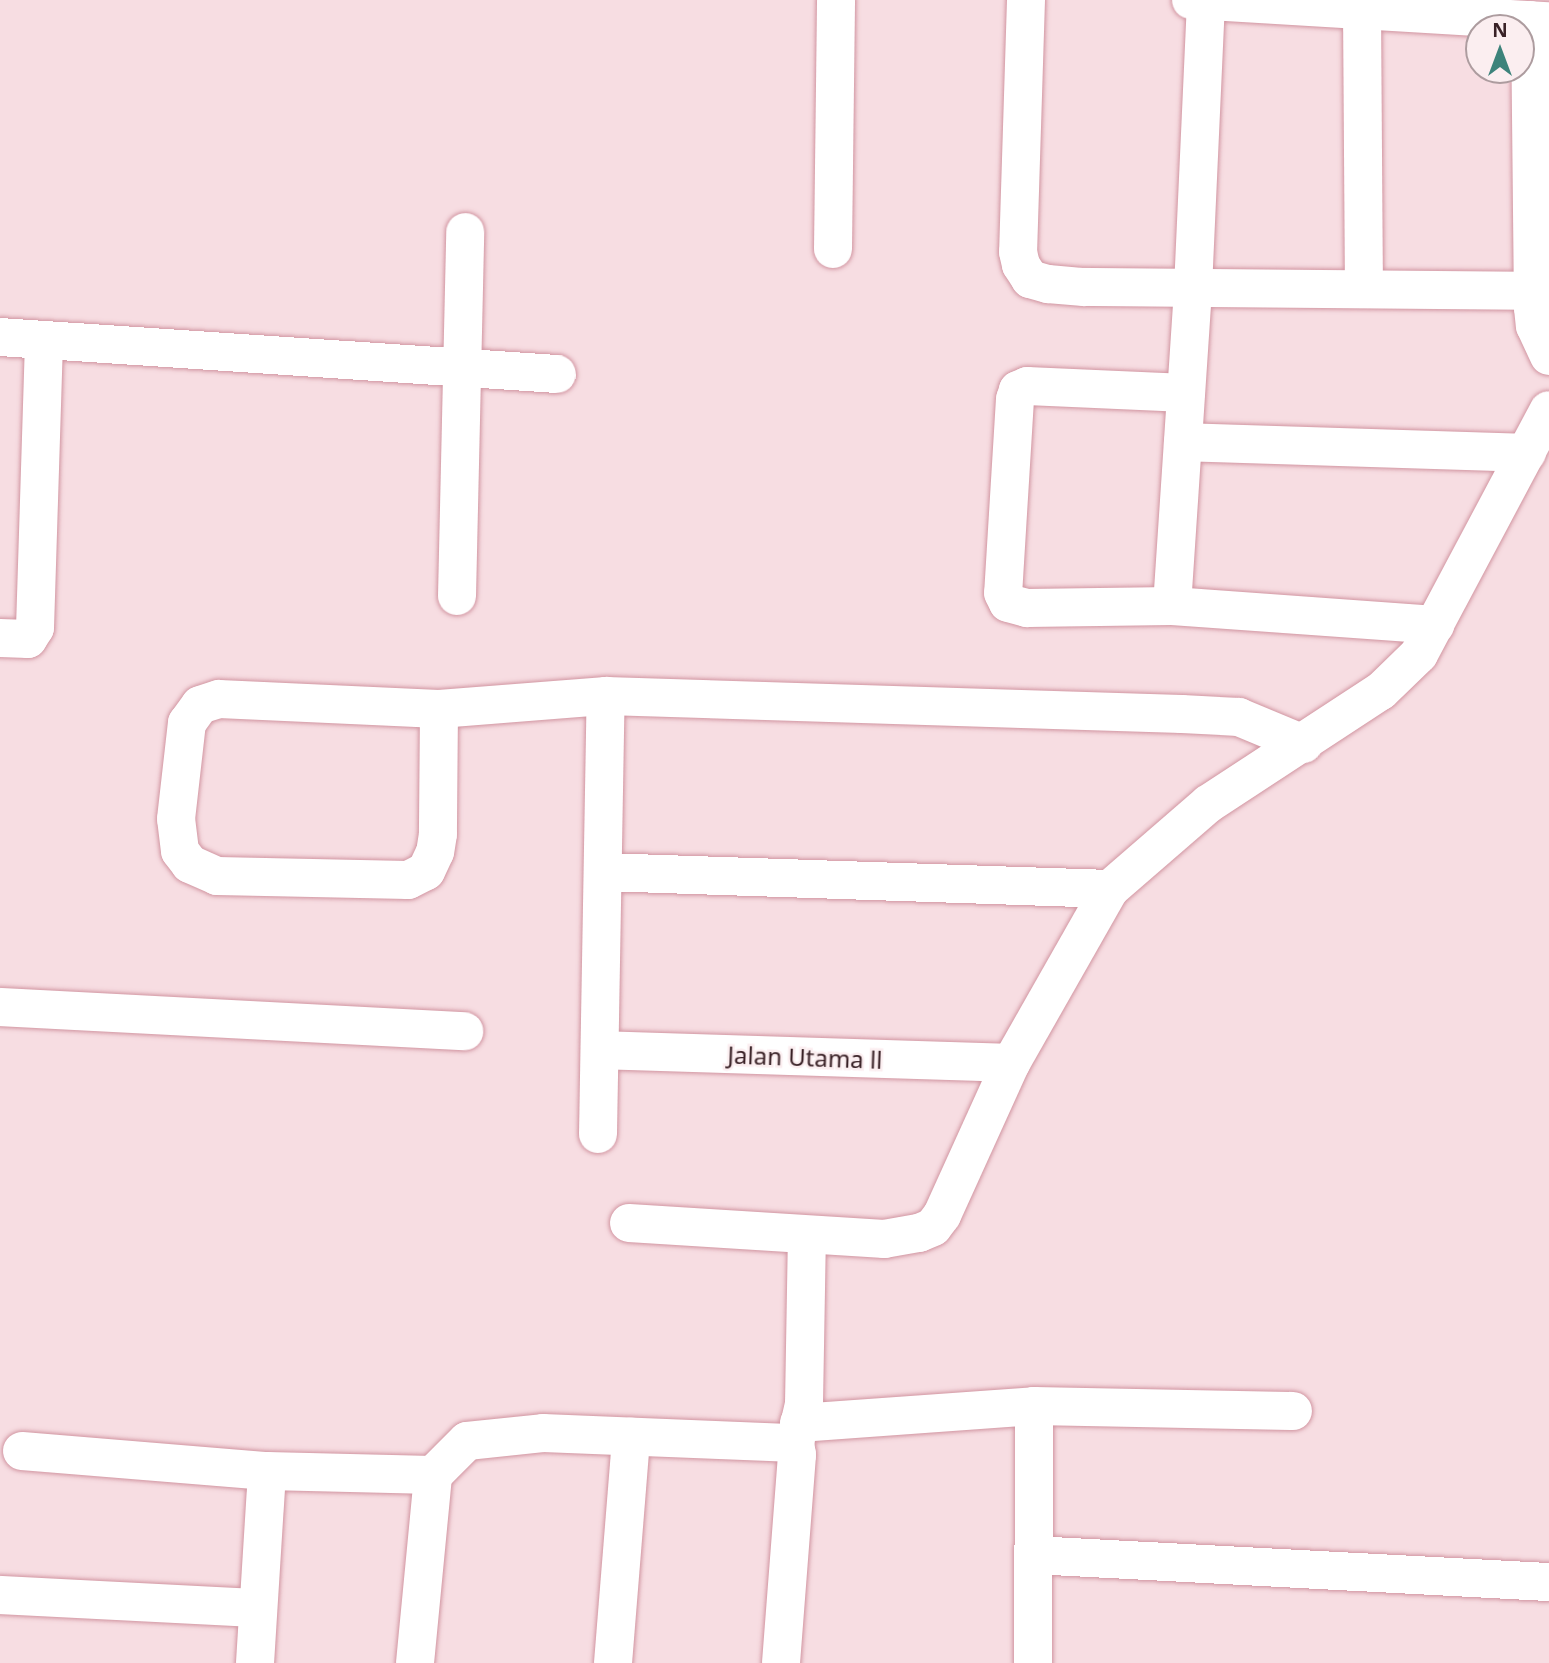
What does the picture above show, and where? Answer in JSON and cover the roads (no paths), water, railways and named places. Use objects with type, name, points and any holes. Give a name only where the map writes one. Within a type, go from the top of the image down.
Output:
[{"type":"street","points":[[832,249],[836,0]]},
{"type":"street","points":[[1026,0],[1018,252],[1025,274],[1030,279],[1060,285],[1533,291]]},
{"type":"street","points":[[1172,606],[1193,288],[1198,1],[1362,9],[1442,6],[1539,20],[1540,191],[1533,291],[1535,326],[1549,356]]},
{"type":"street","points":[[1362,9],[1364,289]]},
{"type":"street","points":[[457,597],[465,232]]},
{"type":"street","points":[[0,337],[557,374]]},
{"type":"street","points":[[0,638],[28,639],[35,628],[44,341]]},
{"type":"street","points":[[1186,393],[1027,386],[1018,390],[1015,399],[1003,593],[1008,603],[1027,608],[1172,606],[1435,625]]},
{"type":"street","points":[[629,1223],[807,1237],[884,1239],[919,1233],[933,1227],[942,1215],[1011,1063],[1110,888],[1208,804],[1304,744],[1381,691],[1419,654],[1549,410]]},
{"type":"street","points":[[1183,442],[1527,453]]},
{"type":"street","points":[[439,709],[438,834],[435,852],[426,870],[408,880],[217,876],[190,864],[180,851],[176,819],[187,723],[200,705],[219,699],[439,709],[606,696],[1240,717],[1304,744]]},
{"type":"street","points":[[598,1134],[606,696]]},
{"type":"street","points":[[603,872],[1110,888]]},
{"type":"street","points":[[0,1007],[464,1031]]},
{"type":"street","name":"Jalan Utama ll","points":[[600,1050],[1011,1063]]},
{"type":"street","points":[[781,1663],[797,1433],[804,1404],[807,1237]]},
{"type":"street","points":[[1033,1663],[1034,1406]]},
{"type":"street","points":[[415,1663],[433,1475],[467,1441],[543,1433],[631,1437],[797,1433],[1034,1406],[1293,1411]]},
{"type":"street","points":[[613,1663],[631,1437]]},
{"type":"street","points":[[22,1451],[267,1471],[433,1475]]},
{"type":"street","points":[[255,1663],[256,1608],[267,1471]]},
{"type":"street","points":[[1033,1555],[1549,1582]]},
{"type":"street","points":[[0,1595],[256,1608]]}]
